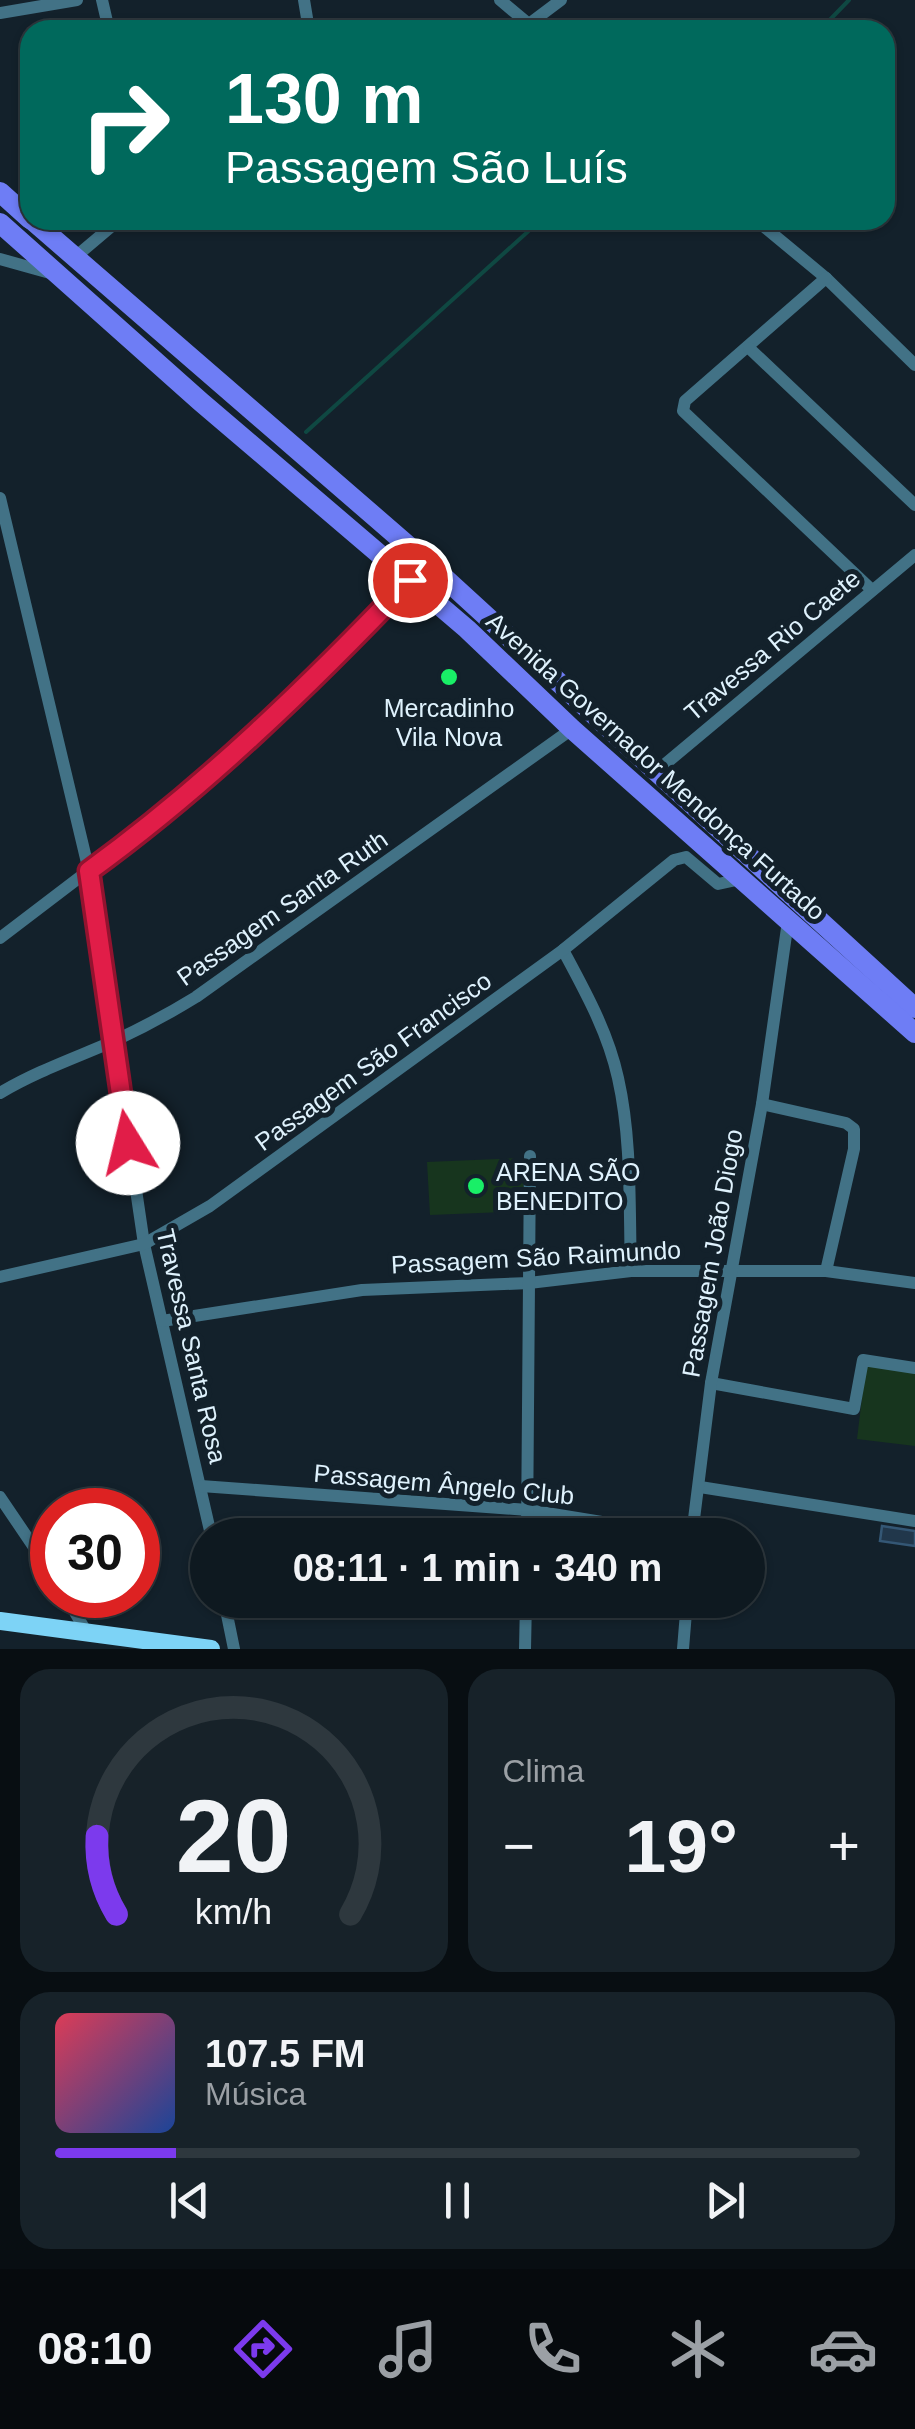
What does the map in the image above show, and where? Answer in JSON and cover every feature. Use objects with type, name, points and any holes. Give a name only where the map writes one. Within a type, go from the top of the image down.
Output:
[{"type":"main road","name":"Avenida Governador Mendonça Furtado","points":[[0,192],[20,209]]},
{"type":"main road","name":"Avenida Governador Mendonça Furtado","points":[[0,223],[467,628],[572,729],[915,1032]]},
{"type":"main road","name":"Avenida Governador Mendonça Furtado","points":[[43,230],[362,505],[658,770],[704,818],[915,1008]]},
{"type":"street","points":[[0,13],[77,0]]},
{"type":"street","points":[[500,0],[524,20]]},
{"type":"street","points":[[540,20],[561,0]]},
{"type":"street","points":[[74,258],[106,230]]},
{"type":"street","points":[[768,230],[826,278],[915,365]]},
{"type":"street","points":[[0,259],[58,274]]},
{"type":"street","points":[[826,278],[685,401],[684,415],[872,590]]},
{"type":"street","points":[[749,348],[915,505]]},
{"type":"street","name":"Travessa Santa Rosa","points":[[0,498],[89,871],[144,1244],[208,1518]]},
{"type":"street","name":"Travessa Rio Caete","points":[[658,770],[915,554]]},
{"type":"street","points":[[0,938],[189,794],[410,580]]},
{"type":"street","name":"Passagem Santa Ruth","points":[[0,1093],[33,1072],[113,1042],[160,1018],[235,972],[572,729]]},
{"type":"street","name":"Passagem São Francisco","points":[[0,1277],[144,1244],[210,1206],[562,950],[680,857],[690,859],[718,884],[741,878]]},
{"type":"street","name":"Passagem João Diogo","points":[[695,1518],[711,1383],[762,1104],[788,920]]},
{"type":"street","points":[[562,950],[598,1018],[618,1078],[627,1134],[631,1270]]},
{"type":"street","points":[[762,1104],[846,1123],[854,1129],[854,1148],[826,1271]]},
{"type":"street","points":[[528,1518],[530,1156]]},
{"type":"street","name":"Passagem São Raimundo","points":[[162,1321],[362,1290],[528,1283],[631,1270],[826,1271],[915,1283]]},
{"type":"street","points":[[711,1383],[854,1409],[863,1360],[915,1368]]},
{"type":"street","name":"Passagem Ângelo Club","points":[[202,1486],[528,1510],[577,1518]]},
{"type":"street","points":[[700,1487],[915,1522]]},
{"type":"street","points":[[0,1497],[30,1541]]},
{"type":"street","points":[[78,1618],[87,1633]]},
{"type":"street","points":[[228,1618],[234,1649]]},
{"type":"street","points":[[524,1649],[525,1618]]},
{"type":"street","points":[[683,1649],[686,1618]]},
{"type":"street","points":[[0,1620],[87,1633],[106,1642],[211,1649]]},
{"type":"green space","name":"ARENA SÃO BENEDITO","points":[[522,1158],[525,1211],[430,1215],[427,1162]]},
{"type":"green space","points":[[866,1365],[915,1371],[915,1446],[857,1439]]},
{"type":"building","points":[[882,1526],[915,1531],[915,1546],[880,1541]]},
{"type":"waterway","points":[[830,20],[849,0]]},
{"type":"waterway","points":[[306,432],[530,230]]},
{"type":"place","name":"Mercadinho Vila Nova","points":[[449,677]]},
{"type":"place","name":"ARENA SÃO BENEDITO","points":[[476,1186]]},
{"type":"route","points":[[128,1143],[89,871],[189,794],[240,748],[410,580]]}]
